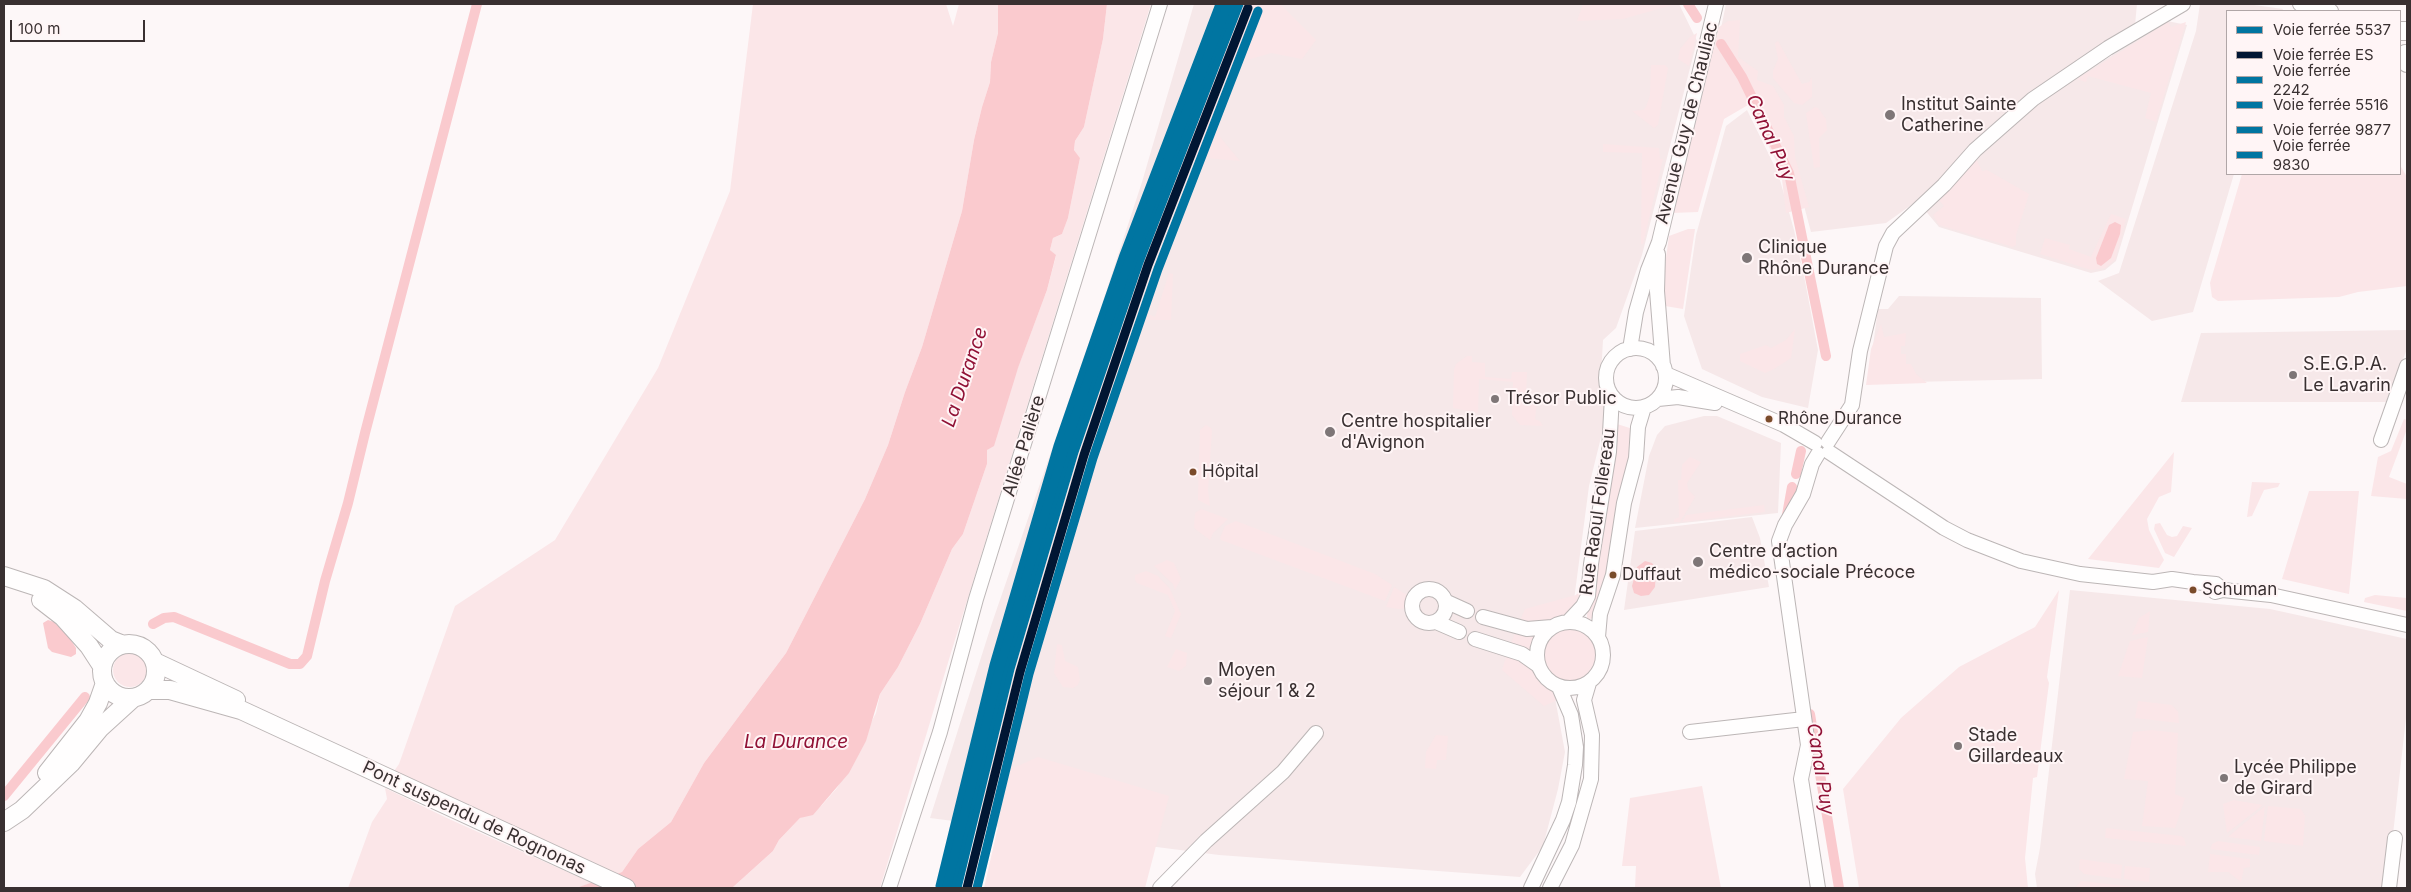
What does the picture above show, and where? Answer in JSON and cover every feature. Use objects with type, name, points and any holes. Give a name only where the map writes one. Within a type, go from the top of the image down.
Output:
[{"type":"main road","points":[[4,577],[44,589],[75,609],[111,640],[121,644],[138,644],[146,648],[155,662],[156,677],[141,694],[100,728],[71,763],[28,804],[4,822]]},
{"type":"main road","points":[[4,577],[46,603],[63,617],[89,646],[103,674],[117,695],[170,690],[241,710],[286,729]]},
{"type":"main road","points":[[4,822],[88,721],[98,703],[106,656],[112,649],[121,644]]},
{"type":"main road","points":[[155,662],[251,707],[286,729]]},
{"type":"main road","name":"Pont suspendu de Rognonas","points":[[286,729],[349,761],[626,888]]},
{"type":"street","name":"Allée Palière","points":[[889,888],[940,732],[976,599],[1160,4]]},
{"type":"street","name":"Avenue Guy de Chauliac","points":[[1630,349],[1648,270],[1659,242],[1716,4]]},
{"type":"street","points":[[1818,888],[1801,779],[1808,745],[1779,541],[1785,526],[1801,499],[1812,464],[1850,408],[1862,342],[1886,246],[1893,233],[1944,185],[1975,150],[2033,100],[2108,48],[2183,4]]},
{"type":"street","points":[[2300,4],[2327,10]]},
{"type":"street","name":"Avenue Guy de Chauliac","points":[[1659,242],[1657,291],[1665,370]]},
{"type":"street","points":[[1740,408],[1699,400],[1668,397],[1658,399],[1644,407],[1623,405],[1612,396],[1607,383],[1608,368],[1616,356],[1630,349],[1638,348],[1653,353],[1665,370],[1740,408],[1784,426],[1823,448],[1944,528],[2021,561],[2065,571],[2153,582],[2171,588],[2215,592],[2223,590],[2271,595],[2407,625]]},
{"type":"street","points":[[2381,440],[2407,366]]},
{"type":"street","points":[[1658,399],[1666,383],[1665,370]]},
{"type":"street","name":"Rue Raoul Follereau","points":[[1568,622],[1583,606],[1588,596],[1592,557],[1610,444],[1612,396]]},
{"type":"street","name":"Rue Raoul Follereau","points":[[1598,637],[1600,614],[1613,575],[1624,503],[1636,458],[1638,427],[1644,407]]},
{"type":"street","points":[[1459,632],[1436,622],[1426,623],[1416,618],[1412,612],[1412,600],[1420,590],[1426,588],[1439,591],[1446,601],[1467,611]]},
{"type":"street","points":[[1436,622],[1444,613],[1446,601]]},
{"type":"street","points":[[1475,638],[1516,651],[1539,666],[1547,679],[1559,686],[1574,688],[1589,682],[1598,673],[1603,659],[1603,651],[1598,637],[1585,625],[1568,622],[1552,627],[1528,629],[1483,617]]},
{"type":"street","points":[[1539,666],[1538,649],[1545,633],[1552,627]]},
{"type":"street","points":[[1550,888],[1572,845],[1591,779],[1592,735],[1584,700],[1589,682]]},
{"type":"street","points":[[1531,888],[1563,820],[1569,802],[1575,765],[1576,747],[1571,715],[1559,686]]},
{"type":"street","points":[[1690,732],[1804,719]]},
{"type":"street","points":[[1160,888],[1206,841],[1283,772],[1316,733]]},
{"type":"street","points":[[2389,888],[2395,838]]},
{"type":"shaded area","points":[[753,4],[946,4],[953,26],[959,4],[998,4],[998,33],[991,62],[990,82],[974,140],[962,211],[922,347],[888,445],[865,499],[786,653],[704,763],[671,822],[638,849],[622,872],[614,875],[392,774],[399,764],[455,606],[555,540],[658,368],[730,191]]},
{"type":"shaded area","points":[[1107,4],[1151,4],[880,888],[732,888],[773,851],[779,840],[800,818],[822,805],[837,788],[876,713],[880,694],[898,667],[920,624],[952,549],[963,534],[987,464],[987,450],[1047,290],[1056,256],[1050,250],[1053,238],[1062,234],[1068,218],[1080,158],[1074,150],[1075,141],[1084,127],[1103,39]]},
{"type":"shaded area","name":"Centre hospitalier d'Avignon","points":[[1194,4],[1679,4],[1697,41],[1642,255],[1616,328],[1603,340],[1600,393],[1606,417],[1589,486],[1574,600],[1524,645],[1528,673],[1555,698],[1565,752],[1558,789],[1543,846],[1520,877],[1219,855],[930,818],[992,623],[1142,182]]},
{"type":"shaded area","points":[[1232,4],[1280,4],[1316,40],[1302,59],[1271,53],[1244,61],[1226,80],[1220,76],[1215,85],[1221,89],[1217,95],[1216,108],[1220,137],[1240,161],[1184,156],[1183,150],[1236,11],[1232,8]]},
{"type":"shaded area","points":[[1583,4],[1676,4],[1623,19],[1577,21]]},
{"type":"shaded area","name":"Institut Sainte Catherine","points":[[1726,4],[2137,4],[2135,25],[1928,193],[1886,223],[1811,232],[1788,146],[1719,38]]},
{"type":"shaded area","points":[[2200,4],[2247,4],[2283,9],[2226,10],[2226,175],[2234,175],[2193,312],[2152,321],[2098,281],[2119,273],[2196,31]]},
{"type":"shaded area","points":[[1740,20],[1738,57],[1758,71],[1757,80],[1773,86],[1784,105],[1784,117],[1794,136],[1795,157],[1809,207],[1786,213],[1781,171],[1748,105],[1724,119],[1698,212],[1672,213],[1719,27],[1728,21]]},
{"type":"shaded area","points":[[2167,21],[2187,25],[2116,261],[2105,270],[2091,273],[1939,227],[1924,209],[1990,146],[2047,96]]},
{"type":"shaded area","points":[[2168,22],[2171,27],[2186,22],[2156,122],[2145,118],[2151,93],[2088,76],[2086,82],[2077,79]]},
{"type":"shaded area","points":[[1697,33],[1689,66],[1678,59],[1680,49],[1690,37]]},
{"type":"shaded area","points":[[1778,41],[1802,84],[1809,82],[1812,77],[1812,97],[1802,105],[1794,103],[1773,78],[1773,71],[1778,59],[1775,43]]},
{"type":"shaded area","points":[[1651,65],[1665,65],[1668,68],[1658,125],[1654,128],[1632,111],[1643,110],[1646,107],[1650,95]]},
{"type":"shaded area","points":[[1815,107],[1818,108],[1826,119],[1827,130],[1819,138],[1820,167],[1814,168],[1806,113]]},
{"type":"shaded area","name":"Clinique Rhône Durance","points":[[1747,110],[1778,173],[1794,230],[1805,281],[1818,350],[1808,408],[1762,397],[1702,369],[1684,316],[1696,235],[1726,126]]},
{"type":"shaded area","points":[[1603,144],[1659,148],[1660,159],[1663,159],[1643,244],[1641,244],[1642,153],[1603,152]]},
{"type":"shaded area","points":[[1976,159],[1982,171],[1987,170],[2029,194],[2016,235],[2016,245],[2013,247],[1939,225],[1933,215],[1944,206],[1938,199]]},
{"type":"shaded area","points":[[2401,167],[2407,177],[2407,286],[2358,292],[2339,297],[2218,301],[2212,297],[2210,283],[2242,175],[2401,175]]},
{"type":"shaded area","points":[[2111,214],[2126,219],[2115,260],[2105,268],[2091,270],[2040,254],[2045,238],[2070,245],[2069,249],[2091,257]]},
{"type":"shaded area","points":[[1688,229],[1695,229],[1683,309],[1665,306],[1663,280],[1669,236]]},
{"type":"shaded area","points":[[1169,273],[1173,274],[1171,320],[1144,320],[1148,314],[1155,317]]},
{"type":"shaded area","points":[[1899,296],[2041,298],[2042,379],[1868,383],[1878,309],[1888,309]]},
{"type":"shaded area","points":[[1881,324],[1884,337],[1906,333],[1905,346],[1901,346],[1901,354],[1906,354],[1906,364],[1911,364],[1916,374],[1927,383],[1866,385],[1871,349]]},
{"type":"shaded area","points":[[1795,329],[1791,358],[1774,369],[1765,373],[1740,361],[1740,354],[1766,345],[1771,348],[1786,340]]},
{"type":"shaded area","name":"S.E.G.P.A. Le Lavarin","points":[[2407,330],[2407,349],[2386,402],[2181,402],[2201,333]]},
{"type":"shaded area","points":[[1467,356],[1472,356],[1472,362],[1485,363],[1485,377],[1511,379],[1512,372],[1527,372],[1526,396],[1533,398],[1533,401],[1537,401],[1535,419],[1540,421],[1543,426],[1520,425],[1512,415],[1513,382],[1479,379],[1478,413],[1453,408],[1454,369],[1456,364]]},
{"type":"shaded area","points":[[1704,416],[1717,416],[1781,443],[1778,513],[1635,528],[1649,456],[1657,435],[1665,426]]},
{"type":"shaded area","points":[[2404,419],[2407,420],[2407,429],[2389,477],[2407,484],[2407,499],[2371,496],[2378,457],[2391,451]]},
{"type":"shaded area","points":[[1617,424],[1633,429],[1628,466],[1614,521],[1608,571],[1592,618],[1587,621],[1587,614],[1593,599],[1617,438]]},
{"type":"shaded area","points":[[1206,425],[1212,431],[1208,490],[1210,506],[1198,500],[1200,430]]},
{"type":"shaded area","points":[[2174,452],[2171,492],[2159,497],[2147,519],[2149,530],[2164,560],[2159,568],[2088,559]]},
{"type":"shaded area","points":[[1690,457],[1701,462],[1687,483],[1688,489],[1695,497],[1680,522],[1674,522],[1674,519],[1679,517],[1678,480],[1681,480],[1682,465]]},
{"type":"shaded area","points":[[2252,482],[2280,483],[2278,487],[2264,490],[2252,516],[2247,517]]},
{"type":"shaded area","points":[[2309,491],[2359,491],[2349,594],[2282,579]]},
{"type":"shaded area","points":[[1764,505],[1765,512],[1682,522],[1686,515]]},
{"type":"shaded area","points":[[1201,509],[1228,519],[1213,533],[1210,540],[1194,528],[1195,513]]},
{"type":"shaded area","name":"Centre d’action médico-sociale Précoce","points":[[1752,517],[1760,538],[1769,587],[1624,610],[1635,531]]},
{"type":"shaded area","points":[[1236,521],[1375,574],[1392,585],[1385,601],[1221,540],[1220,538],[1225,526]]},
{"type":"shaded area","points":[[2160,523],[2167,535],[2172,537],[2177,536],[2183,526],[2192,528],[2174,557],[2165,553],[2154,529],[2155,524]]},
{"type":"shaded area","points":[[1167,560],[1174,563],[1181,579],[1175,590],[1173,584],[1154,566]]},
{"type":"shaded area","points":[[1146,571],[1158,576],[1170,589],[1181,614],[1171,638],[1165,636],[1175,611],[1168,595],[1137,583],[1135,580],[1135,575]]},
{"type":"shaded area","points":[[1583,585],[1582,600],[1568,614],[1541,623],[1520,621],[1525,609],[1576,595]]},
{"type":"shaded area","points":[[1394,587],[1407,595],[1405,608],[1386,607]]},
{"type":"shaded area","name":"Stade Gillardeaux","points":[[2059,590],[2047,677],[2049,683],[2037,777],[2033,778],[2025,858],[2028,888],[1859,888],[1843,789],[1901,718],[1959,667],[2035,627]]},
{"type":"shaded area","name":"Lycée Philippe de Girard","points":[[2070,590],[2270,609],[2407,639],[2407,709],[2387,888],[2037,888],[2035,874],[2040,848]]},
{"type":"shaded area","points":[[2375,595],[2407,598],[2407,611],[2364,602],[2365,598]]},
{"type":"shaded area","points":[[2150,611],[2148,632],[2132,635],[2139,618]]},
{"type":"shaded area","points":[[1571,626],[1582,628],[1591,634],[1597,643],[1599,654],[1597,665],[1591,674],[1582,680],[1571,682],[1560,680],[1551,674],[1545,665],[1543,654],[1545,643],[1551,634],[1560,628]]},
{"type":"shaded area","points":[[1516,631],[1539,634],[1532,653],[1511,643]]},
{"type":"shaded area","points":[[2148,637],[2142,678],[2118,676],[2130,641]]},
{"type":"shaded area","points":[[1057,644],[1062,645],[1065,661],[1078,667],[1080,680],[1078,685],[1073,688],[1063,687],[1054,673]]},
{"type":"shaded area","points":[[1176,649],[1187,653],[1186,666],[1179,671],[1167,667]]},
{"type":"shaded area","points":[[130,653],[137,654],[142,658],[146,663],[146,677],[142,682],[137,686],[130,687],[123,686],[118,682],[114,677],[113,670],[114,663],[118,658],[123,654]]},
{"type":"shaded area","points":[[1507,654],[1529,665],[1560,699],[1544,706],[1502,670]]},
{"type":"shaded area","points":[[2138,701],[2172,705],[2178,712],[2179,723],[2135,718]]},
{"type":"shaded area","points":[[2152,730],[2178,733],[2175,794],[2185,798],[2175,828],[2142,826],[2148,781],[2124,779],[2133,732]]},
{"type":"shaded area","points":[[1436,735],[1448,736],[1446,760],[1437,760],[1436,769],[1425,768],[1426,752]]},
{"type":"shaded area","points":[[1038,757],[1169,796],[1145,888],[984,888],[1011,769]]},
{"type":"shaded area","points":[[1702,786],[1721,888],[1635,888],[1636,866],[1622,866],[1630,798]]},
{"type":"shaded area","points":[[385,788],[592,883],[576,888],[348,888],[372,822],[387,799]]},
{"type":"shaded area","points":[[2233,800],[2263,805],[2227,833],[2223,804]]},
{"type":"shaded area","points":[[2265,806],[2261,841],[2228,837]]},
{"type":"shaded area","points":[[2268,806],[2301,809],[2305,816],[2303,846],[2264,841]]},
{"type":"shaded area","points":[[2106,828],[2181,836],[2184,838],[2186,846],[2105,838]]},
{"type":"shaded area","points":[[2218,841],[2260,847],[2259,855],[2210,849],[2212,844]]},
{"type":"shaded area","points":[[2210,854],[2250,859],[2250,867],[2244,868],[2241,882],[2228,872],[2208,872]]},
{"type":"shaded area","points":[[2080,859],[2122,865],[2121,879],[2084,874],[2079,869]]},
{"type":"shaded area","points":[[2125,866],[2150,868],[2149,882],[2124,879]]},
{"type":"shaded area","points":[[2081,881],[2144,888],[2075,888]]},
{"type":"water","name":"La Durance","points":[[998,4],[1107,4],[1103,39],[1084,127],[1075,141],[1074,150],[1080,158],[1068,218],[1062,234],[1053,238],[1050,250],[1056,255],[1047,290],[1018,368],[994,446],[987,450],[987,464],[963,534],[952,549],[920,624],[898,667],[880,694],[866,741],[849,773],[813,815],[800,818],[779,840],[773,851],[732,888],[576,888],[622,872],[638,849],[671,822],[704,763],[786,653],[865,499],[888,445],[922,347],[962,211],[974,140],[990,82],[991,62],[998,33]]},
{"type":"water","points":[[2115,222],[2121,225],[2120,234],[2111,258],[2101,266],[2097,264],[2096,258],[2109,225]]},
{"type":"water","points":[[1645,561],[1652,563],[1656,568],[1655,587],[1649,595],[1641,596],[1634,593],[1632,586],[1637,567]]},
{"type":"water","points":[[48,620],[54,622],[69,637],[76,648],[76,654],[71,657],[52,652],[48,648],[43,623]]},
{"type":"waterway","points":[[153,624],[164,618],[174,617],[290,664],[300,664],[307,656],[325,581],[348,503],[477,4]]},
{"type":"waterway","name":"Canal Puy","points":[[1688,4],[1697,18]]},
{"type":"waterway","name":"Canal Puy","points":[[1721,44],[1742,77],[1789,173],[1826,356]]},
{"type":"waterway","name":"Canal Puy","points":[[1796,474],[1801,451]]},
{"type":"waterway","name":"Canal Puy","points":[[1787,515],[1792,487]]},
{"type":"waterway","points":[[4,796],[85,697]]},
{"type":"waterway","name":"Canal Puy","points":[[1810,714],[1839,888]]},
{"type":"rail line","name":"5516","points":[[940,886],[994,665],[1058,446],[1124,255],[1220,4]]},
{"type":"rail line","name":"9877","points":[[947,886],[1000,667],[1064,449],[1130,258],[1228,4]]},
{"type":"rail line","name":"2242","points":[[950,888],[1004,667],[1068,449],[1133,259],[1231,4]]},
{"type":"rail line","name":"5537","points":[[957,888],[1010,669],[1074,452],[1139,262],[1239,4]]},
{"type":"rail line","name":"ES","points":[[967,888],[1020,672],[1084,455],[1148,265],[1248,8]]},
{"type":"rail line","name":"9830","points":[[977,888],[1029,674],[1093,458],[1158,269],[1258,11]]},
{"type":"place","name":"Institut Sainte Catherine","points":[[1890,115]]},
{"type":"place","name":"Clinique Rhône Durance","points":[[1747,258]]},
{"type":"place","name":"S.E.G.P.A. Le Lavarin","points":[[2293,375]]},
{"type":"place","name":"Trésor Public","points":[[1495,399]]},
{"type":"place","name":"Rhône Durance","points":[[1769,419]]},
{"type":"place","name":"Centre hospitalier d'Avignon","points":[[1330,432]]},
{"type":"place","name":"Hôpital","points":[[1193,472]]},
{"type":"place","name":"Centre d’action médico-sociale Précoce","points":[[1698,562]]},
{"type":"place","name":"Duffaut","points":[[1613,575]]},
{"type":"place","name":"Schuman","points":[[2193,590]]},
{"type":"place","name":"Moyen séjour 1 & 2","points":[[1208,681]]},
{"type":"place","name":"Stade Gillardeaux","points":[[1958,746]]},
{"type":"place","name":"Lycée Philippe de Girard","points":[[2224,778]]}]
